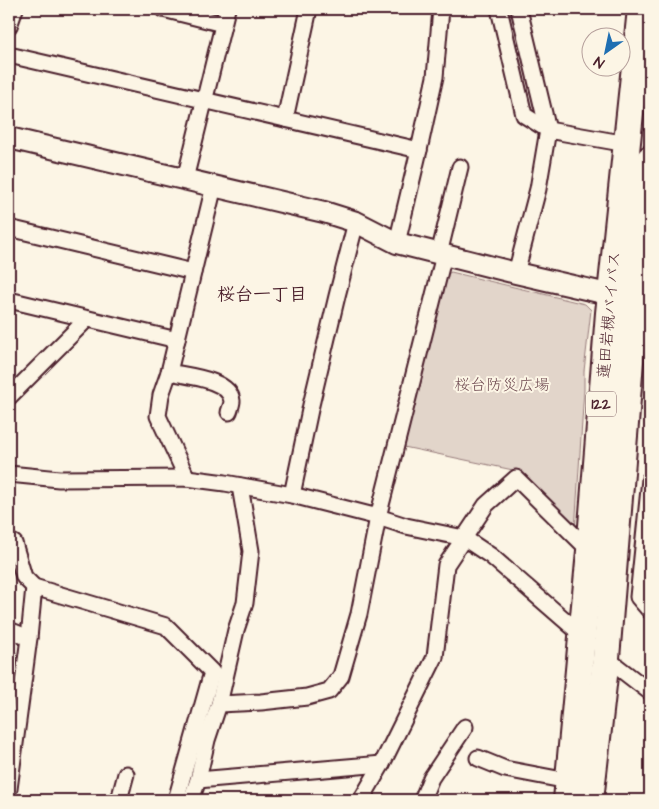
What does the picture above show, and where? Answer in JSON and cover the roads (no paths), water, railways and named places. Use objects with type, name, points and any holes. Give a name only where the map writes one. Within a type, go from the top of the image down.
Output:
[{"type":"highway","name":"蓮田岩槻バイパス","points":[[590,800],[606,658],[623,297],[627,144],[641,9]]},
{"type":"highway","name":"蓮田岩槻バイパス","points":[[568,791],[590,551],[623,297],[650,159]]},
{"type":"street","points":[[9,26],[15,9]]},
{"type":"street","points":[[162,9],[223,24]]},
{"type":"street","points":[[186,179],[227,9]]},
{"type":"street","points":[[285,119],[309,9]]},
{"type":"street","points":[[397,243],[435,76],[441,9]]},
{"type":"street","points":[[499,9],[524,115],[548,130],[627,144]]},
{"type":"street","points":[[516,273],[538,189],[548,130],[519,9]]},
{"type":"street","points":[[9,55],[419,150]]},
{"type":"street","points":[[9,138],[324,212],[356,222],[397,243],[516,273],[623,297]]},
{"type":"street","points":[[219,704],[307,697],[329,692],[341,676],[359,614],[378,517],[442,255],[460,166]]},
{"type":"street","points":[[187,478],[158,416],[161,395],[170,372],[214,186]]},
{"type":"street","points":[[292,495],[328,332],[356,222]]},
{"type":"street","points":[[9,228],[193,272]]},
{"type":"street","points":[[9,300],[177,340]]},
{"type":"street","points":[[9,397],[88,319]]},
{"type":"street","points":[[170,372],[213,382],[227,390],[232,400],[229,412]]},
{"type":"street","points":[[9,474],[59,479],[187,478],[292,495],[406,526],[464,538],[491,556],[582,635]]},
{"type":"street","points":[[361,800],[382,764],[435,657],[446,564],[486,505],[516,478],[590,551]]},
{"type":"street","points":[[650,479],[647,548],[638,598],[650,611]]},
{"type":"street","points":[[191,800],[198,780],[206,740],[219,704],[236,630],[245,603],[251,551],[240,486]]},
{"type":"street","points":[[9,541],[14,543],[24,577],[34,587],[166,626],[212,672],[176,800]]},
{"type":"street","points":[[9,788],[34,587]]},
{"type":"street","points":[[9,630],[29,638]]},
{"type":"street","points":[[606,658],[650,692]]},
{"type":"street","points":[[422,800],[431,778],[465,727]]},
{"type":"street","points":[[478,758],[568,791]]},
{"type":"street","points":[[198,780],[382,764]]},
{"type":"street","points":[[119,800],[126,774]]},
{"type":"district","name":"桜台一丁目","points":[[262,294]]},
{"type":"park label","name":"桜台防災広場","points":[[502,385]]}]
